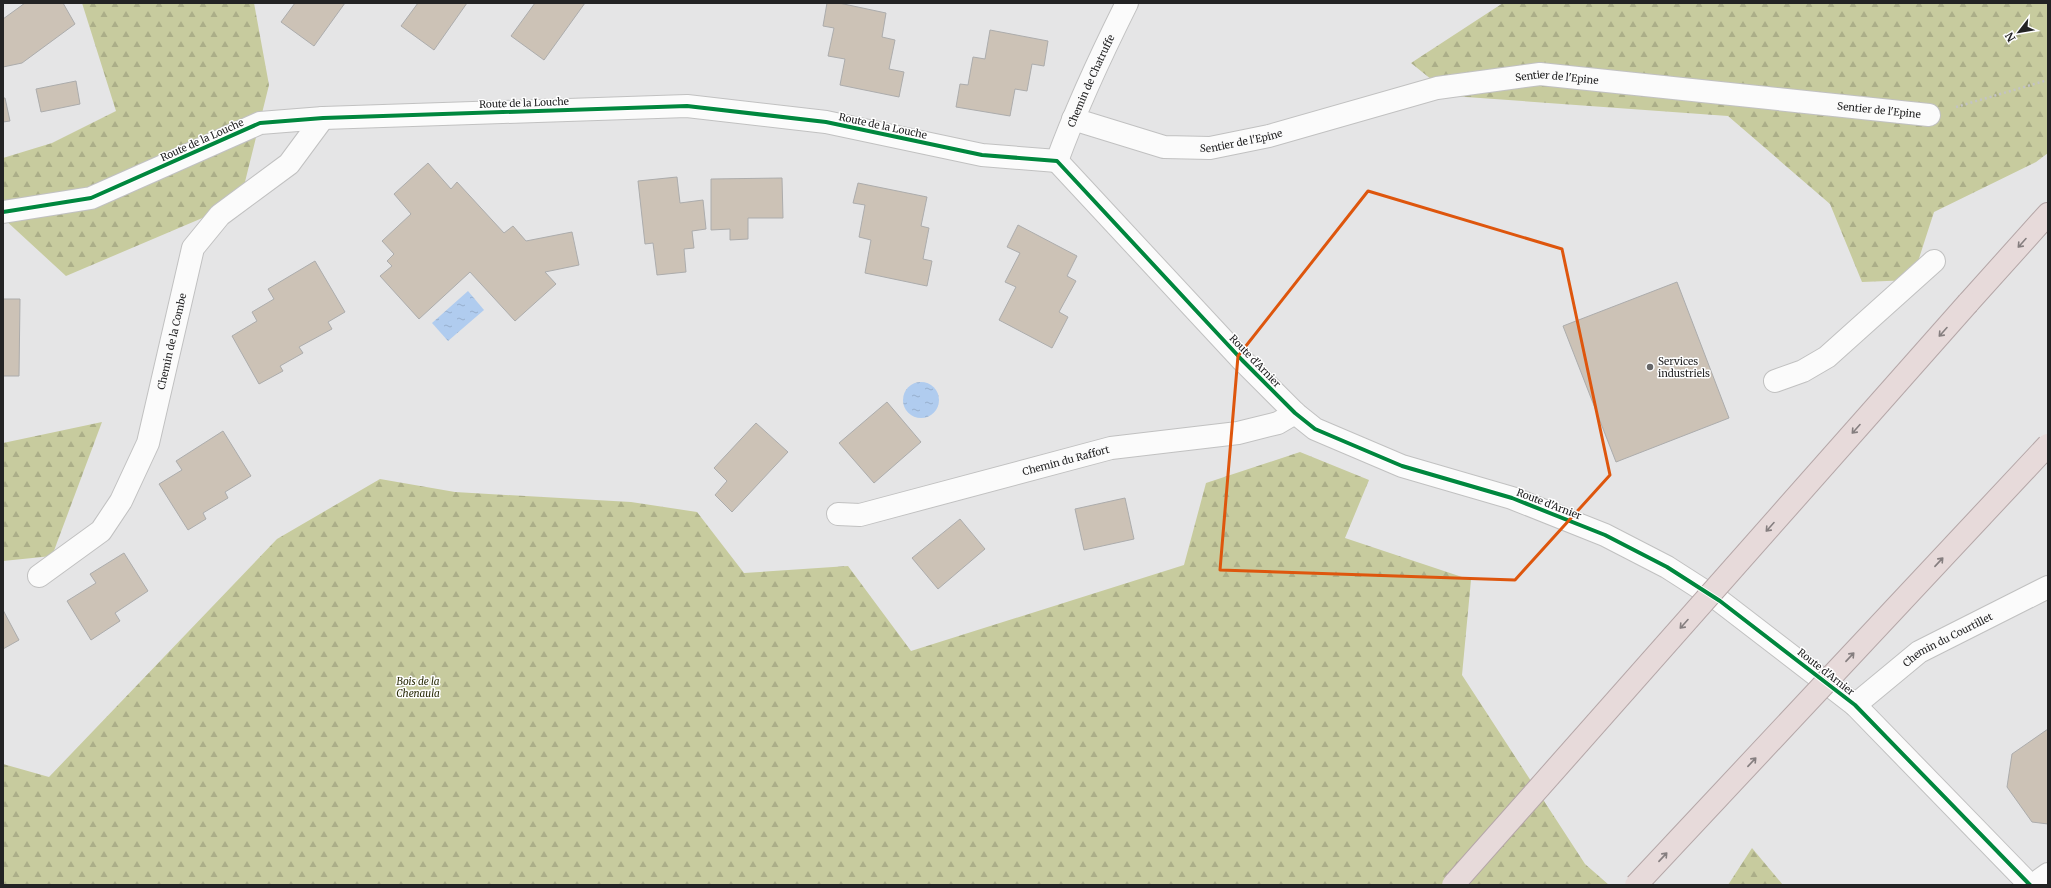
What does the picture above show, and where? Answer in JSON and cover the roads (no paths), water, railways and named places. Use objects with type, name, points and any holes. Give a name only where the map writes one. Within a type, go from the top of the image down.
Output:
[{"type":"highway","points":[[1453,885],[2048,214]]},
{"type":"highway","points":[[1636,885],[2048,445]]},
{"type":"street","name":"Chemin de Chatruffe","points":[[1057,160],[1103,48],[1127,3]]},
{"type":"street","name":"Sentier de l'Epine","points":[[1073,119],[1164,147],[1210,148],[1269,136],[1437,88],[1540,74],[1929,115]]},
{"type":"street","name":"Route de la Louche","points":[[3,212],[91,198],[260,123],[323,118],[687,106],[826,122],[982,155],[1057,160]]},
{"type":"street","name":"Chemin de la Combe","points":[[39,576],[101,531],[121,501],[148,443],[192,248],[220,215],[288,164],[323,118]]},
{"type":"street","name":"Route d'Arnier","points":[[1057,160],[1232,348],[1295,413],[1315,429],[1402,466],[1512,498],[1606,535],[1667,567],[1720,601],[1855,705],[2031,885]]},
{"type":"street","points":[[1775,381],[1803,371],[1827,357],[1934,261]]},
{"type":"street","name":"Chemin du Raffort","points":[[838,514],[860,515],[1111,448],[1238,434],[1278,423],[1295,413]]},
{"type":"street","name":"Chemin du Courtillet","points":[[1855,705],[1919,652],[2048,587]]},
{"type":"street","points":[[2031,885],[2048,874]]},
{"type":"water","points":[[468,291],[484,310],[448,341],[432,323]]},
{"type":"water","points":[[921,382],[931,385],[936,390],[939,400],[936,410],[931,415],[921,418],[911,415],[906,410],[903,400],[906,390],[911,385]]},
{"type":"place","name":"Services industriels","points":[[1650,367]]},
{"type":"park label","name":"Bois de la Chenaula","points":[[418,686]]}]
